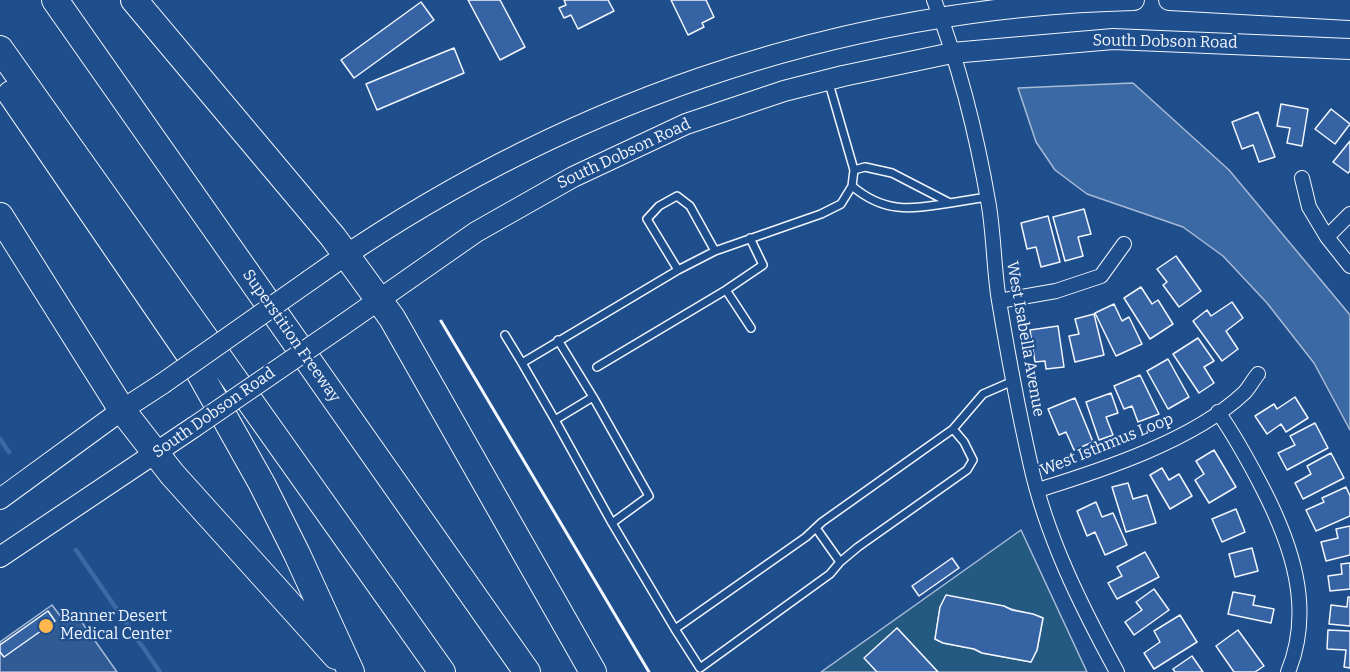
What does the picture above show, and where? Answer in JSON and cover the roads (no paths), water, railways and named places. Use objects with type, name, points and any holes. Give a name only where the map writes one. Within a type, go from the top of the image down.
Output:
[{"type":"highway","name":"Superstition Freeway","points":[[55,0],[527,672]]},
{"type":"highway","points":[[134,0],[346,254],[392,318],[592,672]]},
{"type":"highway","points":[[0,49],[442,672]]},
{"type":"highway","points":[[0,76],[189,354],[262,484],[297,554],[350,672]]},
{"type":"highway","points":[[0,216],[122,410],[209,515],[350,672]]},
{"type":"main road","points":[[0,499],[122,410],[346,254],[420,208],[490,169],[587,121],[706,76],[937,8],[1134,0]]},
{"type":"main road","points":[[1169,0],[1350,10]]},
{"type":"main road","name":"South Dobson Road","points":[[0,557],[156,453],[476,232],[573,177],[686,124],[774,94],[952,53],[1113,39],[1350,49]]},
{"type":"street","name":"West Isabella Avenue","points":[[937,8],[972,124],[987,197],[999,300],[1030,464],[1055,543],[1074,589],[1117,672]]},
{"type":"street","points":[[1302,178],[1309,207],[1327,237],[1350,266]]},
{"type":"street","points":[[1327,237],[1350,214]]},
{"type":"street","points":[[999,300],[1056,291],[1101,276],[1124,244]]},
{"type":"street","name":"West Isthmus Loop","points":[[1038,490],[1101,469],[1161,445],[1218,412],[1245,392],[1258,374]]},
{"type":"street","points":[[1218,412],[1254,470],[1274,510],[1294,561],[1299,595],[1300,626],[1290,671]]},
{"type":"lane","points":[[522,363],[678,270],[715,251],[821,214],[841,204],[852,186],[854,170],[828,80]]},
{"type":"lane","points":[[854,170],[865,167],[892,173],[950,203]]},
{"type":"lane","points":[[852,186],[863,196],[885,206],[903,209],[987,197]]},
{"type":"lane","points":[[678,270],[647,219],[659,206],[677,196],[690,206],[715,251]]},
{"type":"lane","points":[[597,367],[726,290],[763,265],[750,238]]},
{"type":"lane","points":[[726,290],[751,328]]},
{"type":"lane","points":[[505,335],[612,523],[700,668],[830,574],[858,547],[967,470],[973,460],[964,442],[953,429]]},
{"type":"lane","points":[[558,340],[649,496],[612,523]]},
{"type":"lane","points":[[675,629],[806,537],[953,429],[983,394],[1014,380]]},
{"type":"lane","points":[[555,420],[593,397]]},
{"type":"lane","points":[[816,528],[840,562]]},
{"type":"waterway","points":[[0,439],[9,452]]},
{"type":"waterway","points":[[76,550],[160,672]]},
{"type":"place","name":"Banner Desert Medical Center","points":[[46,626]]}]
